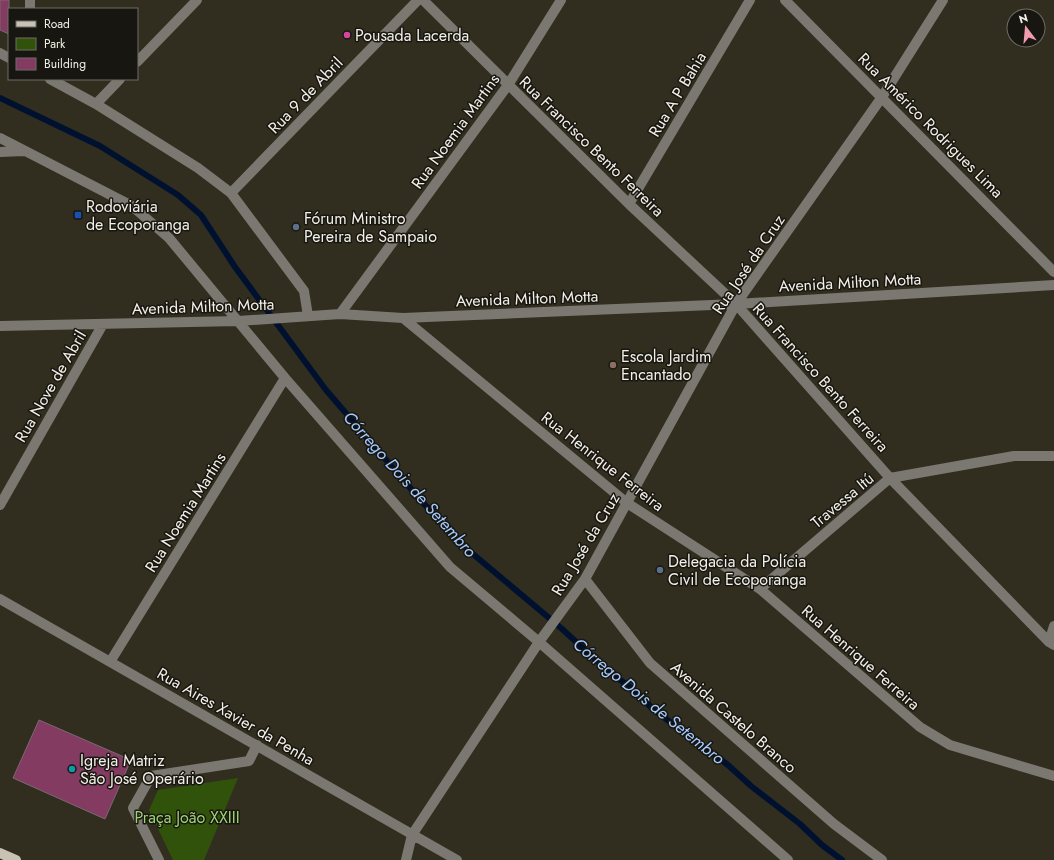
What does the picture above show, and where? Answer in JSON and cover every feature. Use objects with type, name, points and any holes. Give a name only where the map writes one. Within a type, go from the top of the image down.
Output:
[{"type":"main road","points":[[0,853],[16,860]]},
{"type":"street","points":[[138,61],[197,0]]},
{"type":"street","name":"Rua 9 de Abril","points":[[231,193],[418,0]]},
{"type":"street","name":"Rua Francisco Bento Ferreira","points":[[423,0],[629,204],[736,304],[890,478],[1052,643]]},
{"type":"street","name":"Rua Noemia Martins","points":[[340,314],[508,85],[561,0]]},
{"type":"street","name":"Rua A P Bahia","points":[[629,204],[750,0]]},
{"type":"street","name":"Rua Américo Rodrigues Lima","points":[[785,0],[1054,272]]},
{"type":"street","name":"Rua José da Cruz","points":[[406,860],[412,835],[539,642],[585,579],[736,304],[882,97],[943,0]]},
{"type":"street","points":[[52,80],[96,104],[198,168],[231,193],[304,291],[308,316]]},
{"type":"street","points":[[96,104],[119,80]]},
{"type":"street","points":[[0,138],[132,206],[169,238],[285,378],[450,567],[539,642],[788,860]]},
{"type":"street","points":[[0,152],[24,151]]},
{"type":"street","name":"Avenida Milton Motta","points":[[0,326],[238,321],[340,314],[403,318],[736,304],[1054,285]]},
{"type":"street","name":"Rua Henrique Ferreira","points":[[403,318],[627,503],[760,589],[920,727],[950,745],[1054,776]]},
{"type":"street","name":"Rua Nove de Abril","points":[[0,505],[103,324]]},
{"type":"street","name":"Rua Noemia Martins","points":[[110,662],[285,378]]},
{"type":"street","name":"Travessa Itú","points":[[760,589],[890,478],[1014,456],[1054,456]]},
{"type":"street","name":"Avenida Castelo Branco","points":[[585,579],[650,663],[834,824],[882,860]]},
{"type":"street","name":"Rua Aires Xavier da Penha","points":[[0,598],[457,860]]},
{"type":"street","points":[[1052,643],[1054,626]]},
{"type":"street","points":[[159,860],[133,808],[151,776],[249,761],[257,745]]},
{"type":"green space","name":"Praça João XXIII","points":[[238,778],[204,860],[173,860],[149,810],[158,790]]},
{"type":"building","points":[[0,0],[9,0],[8,34],[0,30]]},
{"type":"building","name":"Igreja Matriz São José Operário","points":[[39,720],[131,760],[105,819],[13,778]]},
{"type":"waterway","name":"Córrego Dois de Setembro","points":[[0,98],[100,146],[178,195],[201,215],[235,267],[326,390],[424,504],[446,525],[467,549],[561,628],[607,670],[631,688],[654,710],[728,765],[751,786],[800,824],[822,845],[842,860]]},
{"type":"place","name":"Pousada Lacerda","points":[[347,35]]},
{"type":"place","name":"Rodoviária de Ecoporanga","points":[[78,215]]},
{"type":"place","name":"Fórum Ministro Pereira de Sampaio","points":[[296,227]]},
{"type":"place","name":"Escola Jardim Encantado","points":[[613,365]]},
{"type":"place","name":"Delegacia da Polícia Civil de Ecoporanga","points":[[660,570]]},
{"type":"place","name":"Igreja Matriz São José Operário","points":[[72,769]]}]
